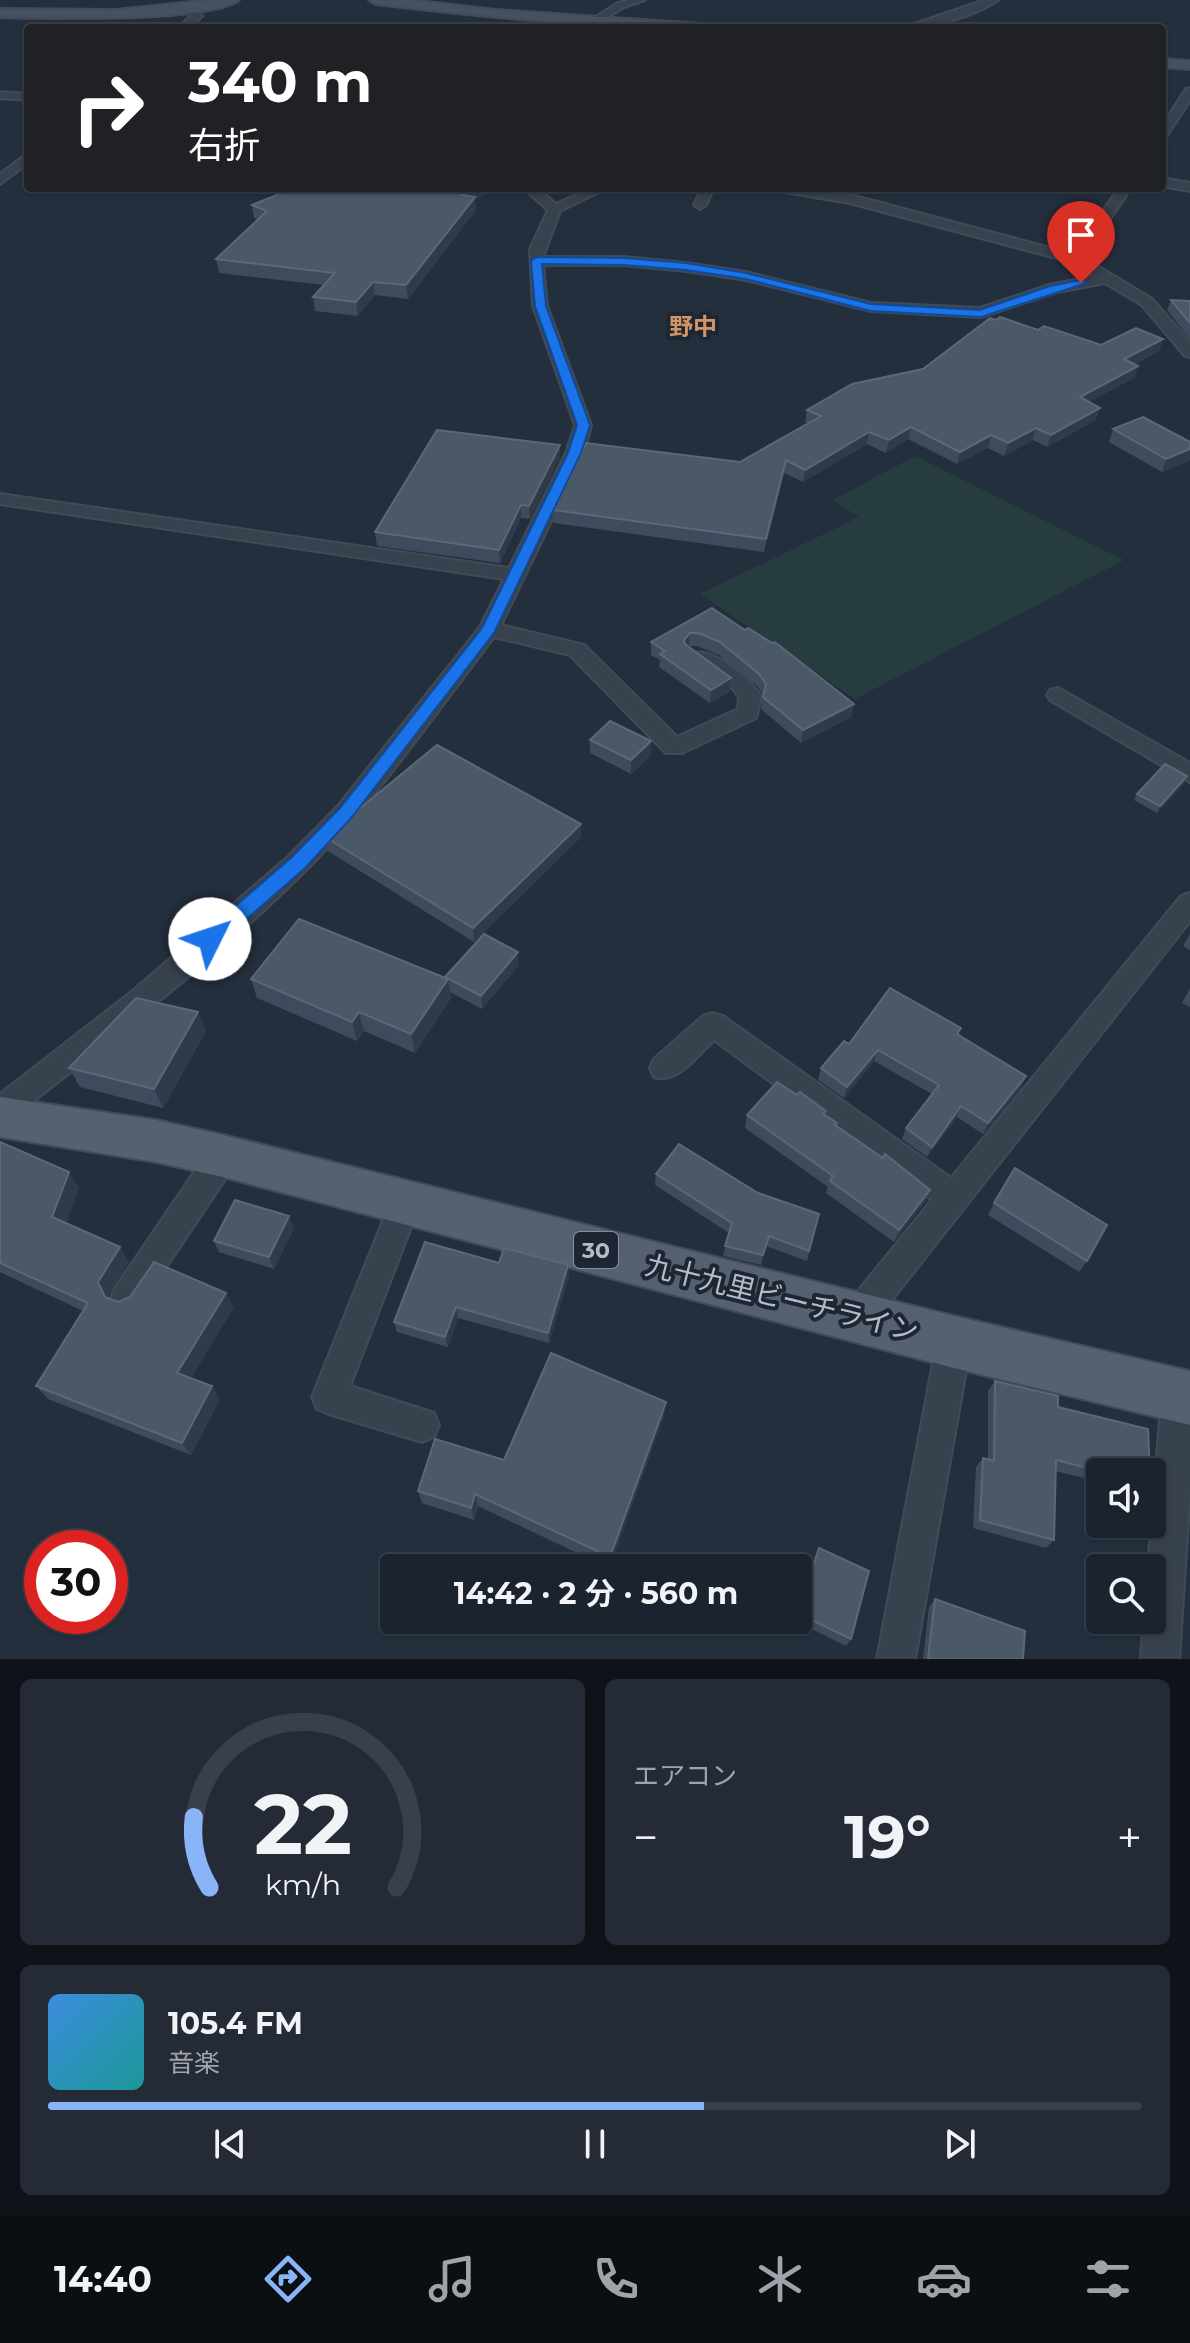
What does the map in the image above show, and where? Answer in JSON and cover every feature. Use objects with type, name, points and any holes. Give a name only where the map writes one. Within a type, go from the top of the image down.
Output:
[{"type":"main road","points":[[0,13],[125,15],[188,9],[232,0]]},
{"type":"main road","points":[[376,0],[465,12],[649,24]]},
{"type":"main road","points":[[1166,63],[1190,65]]},
{"type":"main road","name":"九十九里ビーチライン","points":[[0,1114],[223,1156],[857,1318],[1184,1397]]},
{"type":"street","points":[[596,20],[621,5],[640,0]]},
{"type":"street","points":[[924,24],[949,18],[993,0]]},
{"type":"street","points":[[188,9],[197,16],[188,24]]},
{"type":"street","points":[[1166,129],[1190,91]]},
{"type":"street","points":[[0,95],[24,97]]},
{"type":"street","points":[[0,180],[24,160]]},
{"type":"street","points":[[1166,183],[1190,187]]},
{"type":"street","points":[[534,192],[555,209]]},
{"type":"street","points":[[0,1114],[145,997],[298,863],[346,812],[489,629],[575,453],[583,425],[540,306],[536,261],[537,249],[555,209],[592,192]]},
{"type":"street","points":[[700,205],[706,192]]},
{"type":"street","points":[[808,192],[851,199],[1076,259],[1147,302],[1190,352]]},
{"type":"street","points":[[1076,259],[1122,192]]},
{"type":"street","points":[[536,261],[624,261],[686,267],[746,276],[871,307],[981,313],[1054,288],[1109,278]]},
{"type":"street","points":[[1147,302],[1176,304]]},
{"type":"street","points":[[0,499],[515,575]]},
{"type":"street","points":[[489,629],[577,650],[674,748],[748,713],[750,696],[742,685],[696,654]]},
{"type":"street","points":[[1058,695],[1190,774]]},
{"type":"street","points":[[857,1318],[1190,903]]},
{"type":"street","points":[[664,1068],[713,1024],[954,1198]]},
{"type":"street","points":[[127,1298],[223,1156]]},
{"type":"street","points":[[406,1201],[329,1397],[422,1425]]},
{"type":"street","points":[[896,1659],[954,1342]]},
{"type":"street","points":[[1160,1659],[1184,1397]]},
{"type":"green space","points":[[915,456],[1124,560],[855,699],[700,594],[859,517],[833,500]]},
{"type":"building","points":[[284,192],[468,192],[463,195],[475,197],[406,285],[373,282],[356,302],[313,297],[335,273],[216,259],[267,211],[252,205]]},
{"type":"building","points":[[1171,300],[1190,301],[1190,323]]},
{"type":"building","points":[[1000,317],[1038,330],[1044,326],[1101,345],[1136,328],[1163,339],[1124,359],[1138,366],[1080,397],[1100,408],[1051,435],[1036,428],[1008,443],[991,435],[960,452],[911,427],[889,440],[869,432],[805,470],[786,460],[766,539],[553,510],[586,443],[740,462],[821,416],[807,410],[852,384],[923,369],[990,318],[996,320]]},
{"type":"building","points":[[1143,417],[1190,442],[1190,449],[1166,459],[1113,429]]},
{"type":"building","points":[[437,430],[560,445],[529,506],[521,505],[499,550],[375,532]]},
{"type":"building","points":[[712,608],[745,630],[748,628],[775,642],[854,704],[803,730],[763,697],[766,684],[759,674],[720,642],[698,633],[690,633],[684,640],[685,644],[731,678],[711,690],[660,654],[665,651],[651,642]]},
{"type":"building","points":[[610,721],[651,741],[631,760],[590,740]]},
{"type":"building","points":[[437,745],[581,824],[473,928],[325,837]]},
{"type":"building","points":[[1165,764],[1187,776],[1160,806],[1137,794]]},
{"type":"building","points":[[299,919],[448,979],[411,1034],[359,1012],[352,1022],[251,979]]},
{"type":"building","points":[[484,934],[518,952],[481,996],[445,977]]},
{"type":"building","points":[[890,988],[961,1028],[957,1034],[1026,1076],[988,1123],[961,1106],[932,1147],[906,1128],[939,1085],[878,1050],[847,1087],[821,1068],[844,1041],[849,1044]]},
{"type":"building","points":[[136,998],[198,1012],[154,1089],[69,1068]]},
{"type":"building","points":[[777,1082],[797,1095],[800,1092],[826,1111],[823,1114],[837,1123],[835,1125],[883,1158],[885,1154],[930,1190],[899,1230],[830,1181],[833,1176],[747,1115]]},
{"type":"building","points":[[0,1142],[69,1172],[52,1217],[120,1247],[98,1282],[105,1297],[118,1302],[130,1297],[154,1262],[226,1293],[177,1373],[212,1386],[182,1443],[36,1386],[88,1303],[0,1263]]},
{"type":"building","points":[[679,1144],[758,1193],[819,1214],[809,1251],[769,1236],[763,1255],[725,1246],[732,1223],[656,1174]]},
{"type":"building","points":[[1015,1168],[1107,1225],[1087,1261],[994,1203]]},
{"type":"building","points":[[235,1200],[289,1216],[269,1257],[214,1241]]},
{"type":"building","points":[[425,1242],[499,1263],[504,1248],[568,1265],[548,1333],[456,1307],[445,1337],[394,1322]]},
{"type":"building","points":[[551,1353],[666,1402],[611,1554],[604,1554],[475,1494],[471,1508],[418,1491],[435,1439],[504,1460]]},
{"type":"building","points":[[995,1381],[1058,1396],[1058,1407],[1148,1429],[1149,1458],[1086,1458],[1086,1468],[1056,1460],[1054,1540],[980,1520],[983,1458],[994,1461]]},
{"type":"building","points":[[819,1548],[869,1571],[851,1639],[812,1620],[812,1571]]},
{"type":"building","points":[[935,1599],[1025,1631],[1023,1659],[928,1659]]},
{"type":"district","name":"野中","points":[[693,327]]},
{"type":"route","points":[[210,939],[298,863],[346,812],[489,629],[575,453],[583,425],[540,306],[536,261],[624,261],[686,267],[746,276],[871,307],[981,313],[1010,301],[1081,283]]}]
